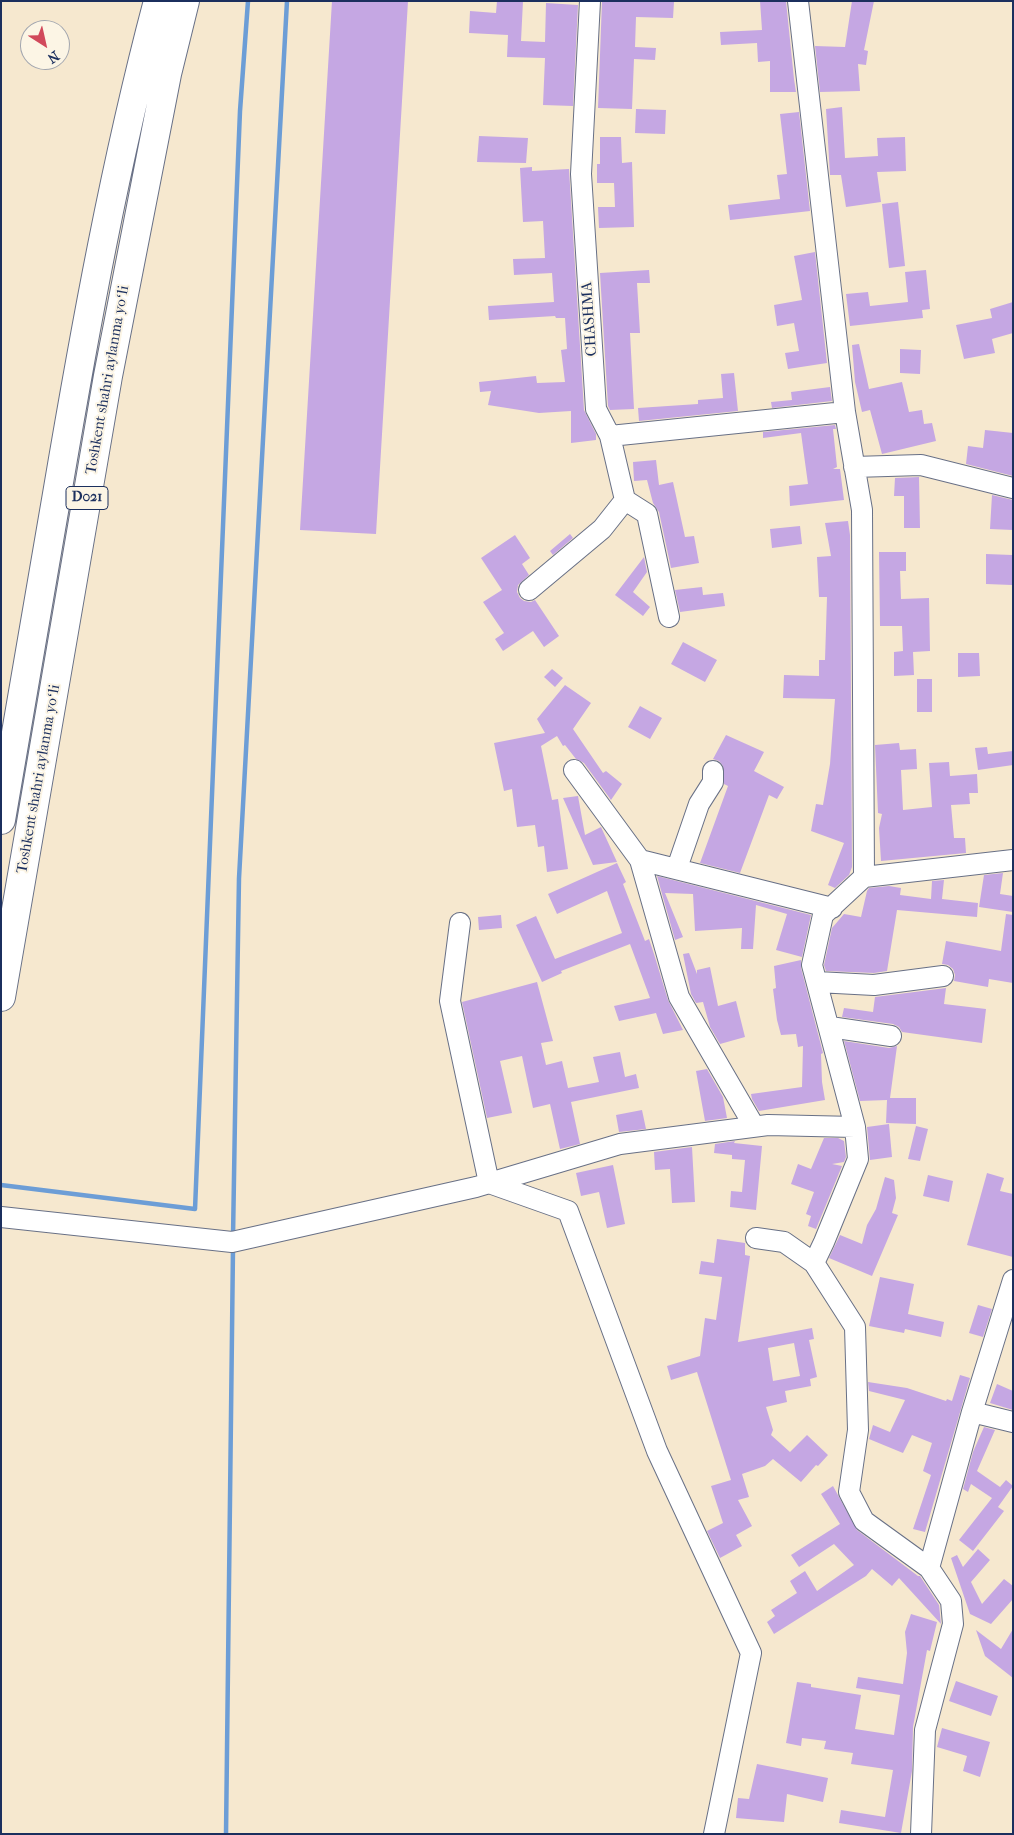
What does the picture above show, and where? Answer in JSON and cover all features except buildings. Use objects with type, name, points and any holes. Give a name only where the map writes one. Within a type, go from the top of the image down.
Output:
[{"type":"highway","name":"Toshkent shahri aylanma yoʻli","points":[[1,820],[78,373],[107,222],[140,70],[158,1]]},
{"type":"highway","name":"Toshkent shahri aylanma yoʻli","points":[[1,998],[108,376],[167,74],[185,1]]},
{"type":"highway","points":[[39,599],[44,606],[52,609],[61,608],[68,604]]},
{"type":"street","name":"CHASHMA","points":[[590,1],[581,174],[596,409],[610,436],[625,500]]},
{"type":"street","points":[[798,1],[845,412],[862,510],[864,878]]},
{"type":"street","points":[[610,436],[845,412]]},
{"type":"street","points":[[854,467],[921,465],[1013,488]]},
{"type":"street","points":[[529,590],[602,529],[625,500],[647,514],[669,617]]},
{"type":"street","points":[[574,770],[640,860],[679,997],[754,1126]]},
{"type":"street","points":[[677,868],[699,804],[713,782],[712,771]]},
{"type":"street","points":[[640,860],[832,908]]},
{"type":"street","points":[[814,1263],[858,1159],[855,1128],[812,964],[823,915],[864,878],[1013,860]]},
{"type":"street","points":[[460,923],[450,1001],[489,1183]]},
{"type":"street","points":[[817,982],[874,985],[943,976]]},
{"type":"street","points":[[830,1028],[891,1036]]},
{"type":"street","points":[[1,1217],[236,1241],[489,1183],[620,1144],[768,1125],[855,1128]]},
{"type":"street","points":[[489,1183],[568,1211],[657,1452],[751,1653],[714,1834]]},
{"type":"street","points":[[756,1238],[784,1242],[814,1263],[855,1327],[858,1430],[849,1492],[864,1521],[929,1568],[951,1600],[953,1624],[925,1730],[922,1834]]},
{"type":"street","points":[[929,1568],[972,1412],[1013,1280]]},
{"type":"street","points":[[972,1412],[1013,1422]]},
{"type":"waterway","points":[[1,1185],[195,1209],[240,111],[248,1]]},
{"type":"waterway","points":[[233,1237],[239,878],[287,1]]},
{"type":"waterway","points":[[226,1834],[233,1248]]}]
